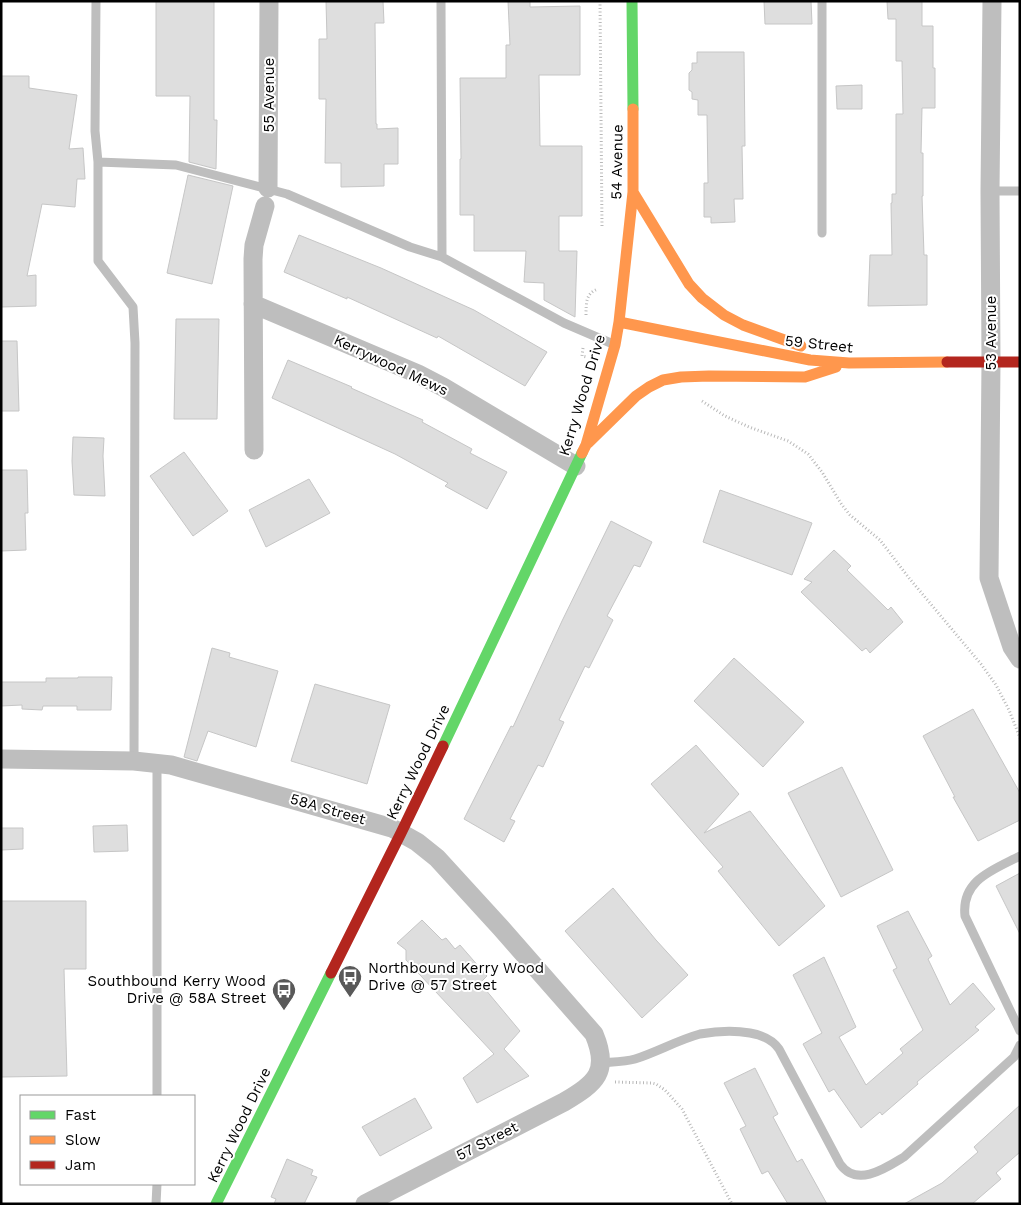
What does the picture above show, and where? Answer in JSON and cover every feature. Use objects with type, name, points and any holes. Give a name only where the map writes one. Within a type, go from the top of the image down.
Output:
[{"type":"street","name":"55 Avenue","points":[[266,197],[269,1]]},
{"type":"street","name":"54 Avenue","points":[[619,322],[634,192],[632,1]]},
{"type":"street","name":"53 Avenue","points":[[992,1],[989,578],[1012,647],[1020,659]]},
{"type":"street","points":[[634,192],[662,242],[689,284],[702,298],[724,315],[743,326],[849,363]]},
{"type":"street","points":[[254,450],[254,245],[266,197]]},
{"type":"street","name":"Kerrywood Mews","points":[[253,304],[418,374],[576,466]]},
{"type":"street","name":"59 Street","points":[[619,322],[810,360],[849,363],[1020,362]]},
{"type":"street","name":"Kerry Wood Drive","points":[[216,1204],[401,833],[586,445],[615,345],[619,322]]},
{"type":"street","points":[[586,445],[636,396],[664,380],[709,376],[805,378],[849,363]]},
{"type":"street","name":"58A Street","points":[[1,759],[157,762],[184,768],[392,828],[417,842],[437,858],[594,1034],[598,1045],[598,1071]]},
{"type":"street","name":"57 Street","points":[[365,1204],[564,1102],[579,1093],[598,1071]]},
{"type":"lane","points":[[96,1],[95,131],[98,162],[98,261],[133,307],[136,343],[134,761]]},
{"type":"lane","points":[[442,1],[442,257]]},
{"type":"lane","points":[[822,1],[822,233]]},
{"type":"lane","points":[[98,162],[176,165],[266,197],[287,194],[410,247],[442,257],[564,323],[615,345]]},
{"type":"lane","points":[[990,191],[1020,191]]},
{"type":"lane","points":[[156,1095],[157,762]]},
{"type":"lane","points":[[1020,856],[979,878],[968,892],[964,908],[965,916],[1020,1031]]},
{"type":"lane","points":[[598,1071],[699,1035],[723,1031],[759,1034],[775,1043],[779,1049],[840,1164],[847,1171],[861,1176],[884,1169],[904,1157],[1014,1057],[1020,1045]]},
{"type":"lane","points":[[156,1185],[156,1204]]},
{"type":"path","points":[[600,1],[602,212]]},
{"type":"path","points":[[700,400],[725,416],[788,441],[808,454],[822,472],[842,505],[880,540],[909,578],[981,664],[996,685],[1020,738]]},
{"type":"path","points":[[598,1071],[656,1084],[665,1090],[682,1109],[732,1204]]},
{"type":"building","points":[[156,1],[214,1],[214,120],[217,120],[216,169],[189,162],[190,96],[156,96]]},
{"type":"building","points":[[326,1],[383,1],[384,23],[375,23],[376,124],[377,129],[398,128],[398,164],[384,164],[384,186],[341,187],[341,163],[325,163],[326,99],[319,99],[319,39],[327,39]]},
{"type":"building","points":[[508,1],[530,1],[530,7],[580,6],[580,75],[539,75],[540,146],[582,146],[582,216],[559,216],[559,251],[577,251],[575,317],[544,300],[544,283],[524,282],[526,251],[474,251],[474,215],[460,215],[460,78],[506,78],[506,45],[510,45]]},
{"type":"building","points":[[764,1],[811,1],[812,24],[765,24]]},
{"type":"building","points":[[887,1],[922,1],[922,26],[933,26],[935,108],[922,108],[921,153],[923,153],[922,196],[924,255],[927,255],[927,305],[868,306],[870,255],[892,255],[891,203],[892,194],[896,194],[896,114],[903,114],[902,61],[896,61],[896,19],[888,19]]},
{"type":"building","points":[[697,52],[744,52],[745,146],[742,146],[743,199],[734,199],[735,222],[711,223],[711,217],[704,217],[704,183],[708,183],[707,115],[698,115],[698,100],[692,99],[692,92],[689,90],[689,73],[692,70],[692,63],[697,63]]},
{"type":"building","points":[[1,76],[29,76],[29,88],[77,95],[69,149],[83,148],[85,179],[77,179],[75,207],[42,204],[27,276],[36,275],[36,306],[1,307]]},
{"type":"building","points":[[862,85],[862,109],[837,109],[836,86]]},
{"type":"building","points":[[188,175],[233,186],[212,284],[167,273]]},
{"type":"building","points":[[299,235],[381,268],[474,310],[547,352],[525,386],[438,336],[437,338],[347,297],[347,299],[284,272]]},
{"type":"building","points":[[176,319],[219,319],[217,419],[174,419]]},
{"type":"building","points":[[1,341],[17,341],[19,411],[1,411]]},
{"type":"building","points":[[288,360],[423,420],[422,422],[472,449],[470,453],[507,472],[487,509],[445,486],[448,483],[395,454],[272,398]]},
{"type":"building","points":[[73,437],[104,438],[105,496],[74,495]]},
{"type":"building","points":[[184,452],[228,511],[193,536],[150,476]]},
{"type":"building","points":[[1,470],[27,470],[28,513],[25,513],[26,550],[1,551]]},
{"type":"building","points":[[309,479],[330,513],[266,547],[249,510]]},
{"type":"building","points":[[720,490],[812,523],[792,575],[703,542]]},
{"type":"building","points":[[611,521],[652,542],[640,567],[634,565],[607,616],[613,620],[589,668],[585,666],[559,720],[564,722],[543,767],[538,765],[510,819],[515,821],[504,842],[464,819],[511,726],[513,727]]},
{"type":"building","points":[[834,550],[851,566],[847,570],[888,610],[891,607],[903,622],[870,653],[866,648],[862,651],[801,592],[812,582],[804,579]]},
{"type":"building","points":[[212,648],[230,653],[229,657],[278,671],[256,747],[208,731],[197,761],[184,757]]},
{"type":"building","points":[[734,658],[804,722],[763,767],[694,701]]},
{"type":"building","points":[[112,677],[111,710],[77,710],[77,706],[43,706],[42,710],[22,709],[22,705],[1,706],[1,682],[46,682],[46,678]]},
{"type":"building","points":[[315,684],[390,705],[367,784],[291,761]]},
{"type":"building","points":[[973,709],[1020,793],[1020,820],[978,841],[953,797],[955,797],[923,736]]},
{"type":"building","points":[[696,745],[739,794],[704,833],[750,811],[825,906],[779,946],[718,871],[723,867],[651,784]]},
{"type":"building","points":[[842,767],[893,870],[841,897],[788,793]]},
{"type":"building","points":[[127,825],[128,851],[94,852],[93,826]]},
{"type":"building","points":[[1,828],[23,828],[23,849],[1,850]]},
{"type":"building","points":[[1020,873],[1020,934],[996,886]]},
{"type":"building","points":[[613,888],[688,975],[642,1018],[565,931]]},
{"type":"building","points":[[1,901],[86,901],[86,969],[64,969],[67,1076],[1,1077]]},
{"type":"building","points":[[908,911],[932,956],[928,959],[950,1005],[973,983],[995,1009],[975,1027],[979,1030],[917,1082],[918,1084],[882,1115],[880,1112],[861,1128],[834,1089],[829,1092],[803,1044],[822,1033],[793,975],[824,957],[856,1027],[839,1037],[866,1085],[903,1053],[900,1049],[923,1030],[893,970],[897,968],[877,926]]},
{"type":"building","points":[[422,920],[442,940],[446,938],[455,949],[460,945],[487,976],[480,983],[520,1031],[504,1049],[529,1076],[477,1103],[463,1078],[494,1054],[406,960],[406,950],[397,943]]},
{"type":"building","points":[[755,1068],[778,1114],[773,1117],[797,1162],[802,1159],[827,1204],[788,1204],[768,1171],[762,1174],[740,1129],[746,1126],[724,1083]]},
{"type":"building","points":[[415,1098],[432,1128],[380,1156],[362,1127]]},
{"type":"building","points":[[1020,1105],[1020,1152],[996,1173],[1001,1179],[972,1204],[904,1204],[942,1183],[978,1152],[974,1147]]},
{"type":"building","points":[[287,1159],[313,1170],[311,1175],[317,1177],[304,1204],[274,1204],[276,1199],[271,1197]]},
{"type":"traffic: fast","points":[[632,1],[633,109]]},
{"type":"traffic: fast","points":[[443,746],[582,453]]},
{"type":"traffic: fast","points":[[216,1204],[331,973]]},
{"type":"traffic: slow","points":[[582,453],[615,345],[619,322],[633,192],[633,109]]},
{"type":"traffic: slow","points":[[633,192],[689,284],[702,298],[724,315],[743,325],[801,346]]},
{"type":"traffic: slow","points":[[619,322],[810,360],[849,363],[947,362]]},
{"type":"traffic: slow","points":[[588,443],[636,396],[663,380],[709,376],[805,377],[836,367]]},
{"type":"traffic: jam","points":[[947,362],[1020,362]]},
{"type":"traffic: jam","points":[[331,973],[443,746]]},
{"type":"place","name":"Northbound Kerry Wood Drive @ 57 Street","points":[[350,998]]},
{"type":"place","name":"Southbound Kerry Wood Drive @ 58A Street","points":[[284,1011]]}]
